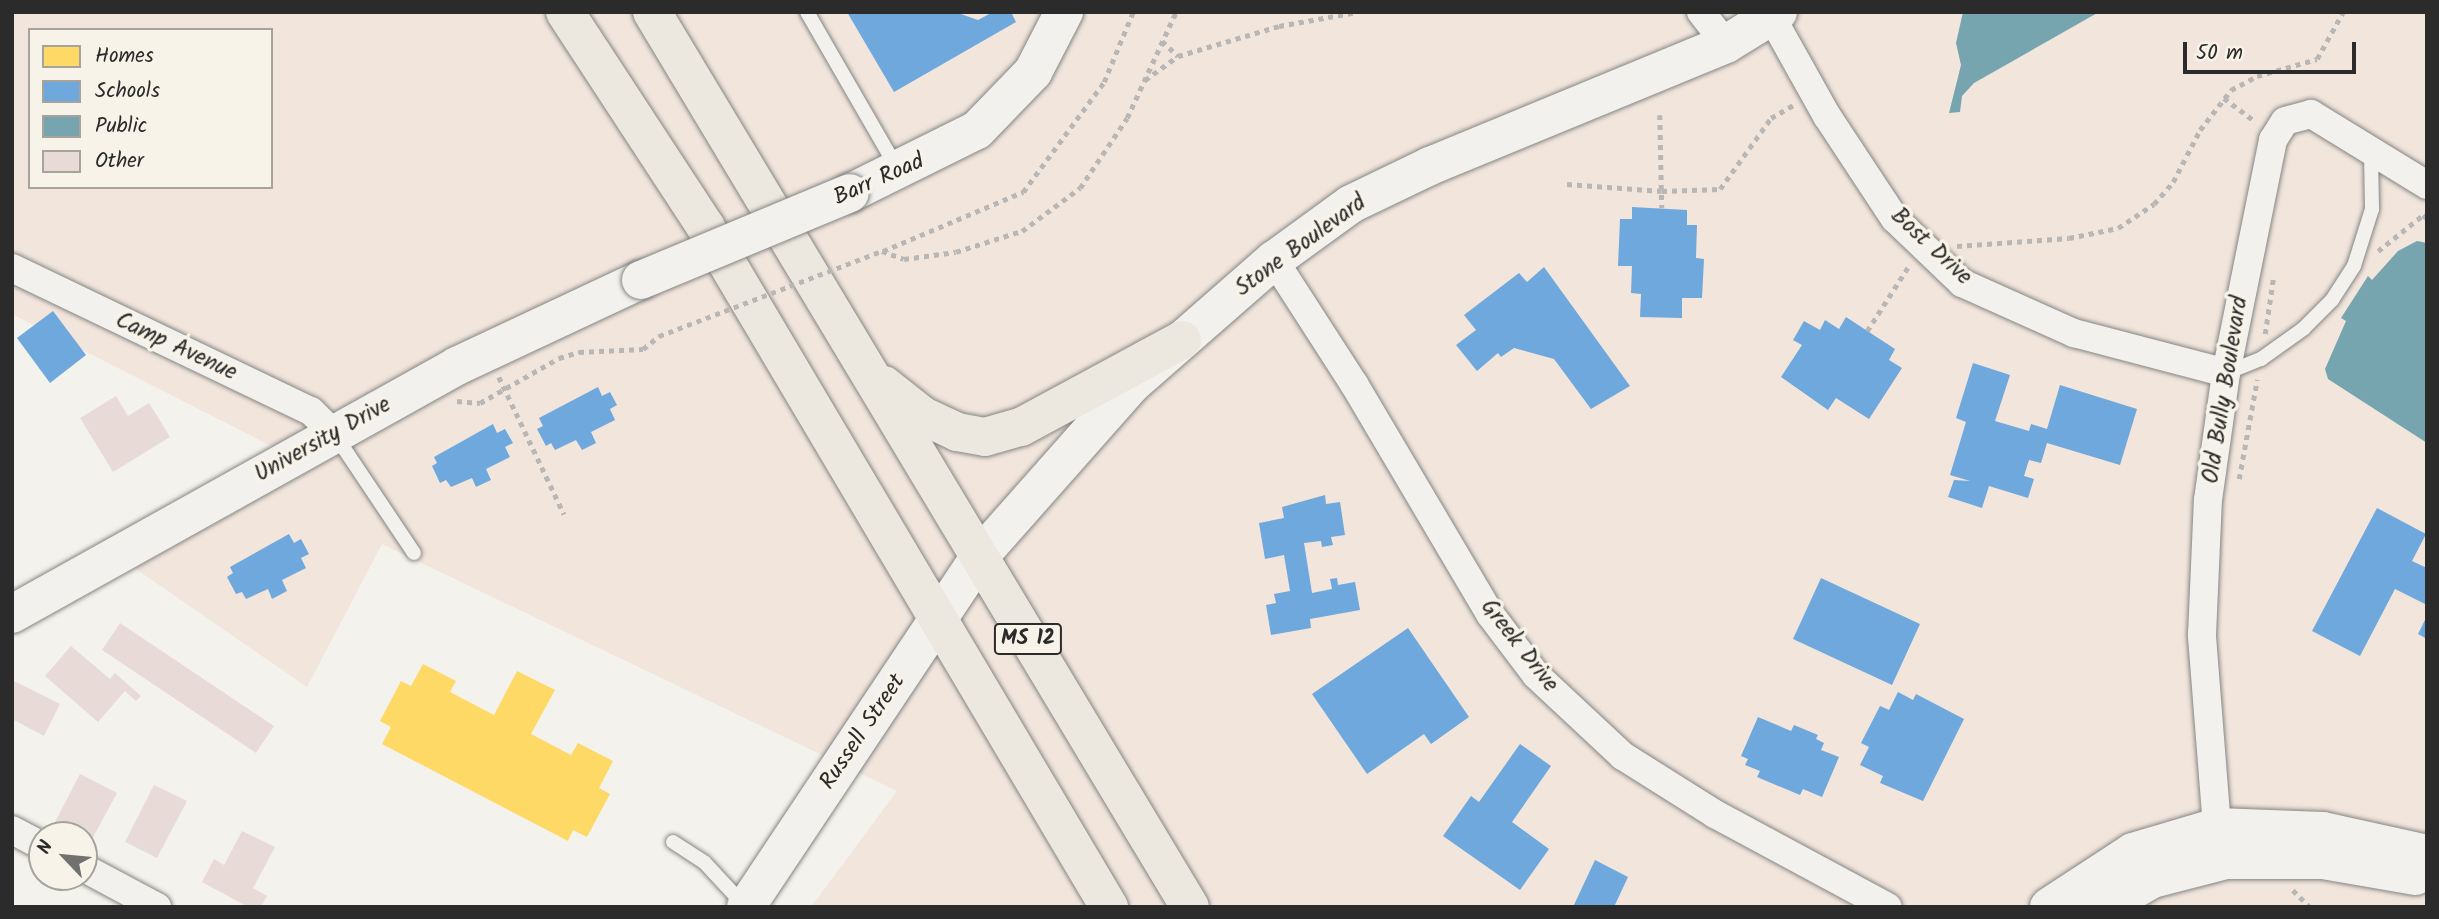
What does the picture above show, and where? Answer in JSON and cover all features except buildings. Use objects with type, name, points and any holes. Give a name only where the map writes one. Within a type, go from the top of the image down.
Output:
[{"type":"main road","points":[[547,12],[641,129]]},
{"type":"main road","name":"MS 12","points":[[565,12],[705,226],[1109,907]]},
{"type":"main road","name":"MS 12","points":[[656,17],[865,371],[1190,907]]},
{"type":"main road","points":[[865,371],[923,416],[957,432],[985,437],[1021,427],[1182,340]]},
{"type":"street","name":"Barr Road","points":[[641,280],[899,172],[963,139],[1001,108],[1033,72],[1064,12]]},
{"type":"street","points":[[1701,12],[1726,44]]},
{"type":"street","name":"Stone Boulevard","points":[[979,557],[1085,433],[1182,340],[1274,260],[1351,204],[1430,166],[1726,44],[1774,14]]},
{"type":"street","name":"Bost Drive","points":[[1774,14],[1814,94],[1895,219],[1962,283],[2074,333],[2226,373]]},
{"type":"street","name":"Old Bully Boulevard","points":[[2217,827],[2202,635],[2208,500],[2226,373],[2273,140],[2285,121],[2311,114],[2427,185]]},
{"type":"street","name":"Greek Drive","points":[[1274,260],[1354,384],[1490,614],[1536,675],[1623,756],[1715,814],[1888,907]]},
{"type":"street","name":"Camp Avenue","points":[[12,268],[311,411],[334,434]]},
{"type":"street","name":"University Drive","points":[[12,614],[429,381],[641,280]]},
{"type":"street","name":"Russell Street","points":[[746,907],[939,622],[979,557]]},
{"type":"street","points":[[2049,907],[2133,852],[2217,827],[2323,831],[2427,854]]},
{"type":"street","points":[[12,830],[28,839]]},
{"type":"street","points":[[2105,907],[2152,879],[2226,860],[2322,860],[2427,878]]},
{"type":"street","points":[[98,875],[157,907]]},
{"type":"lane","points":[[807,12],[899,172]]},
{"type":"lane","points":[[2226,373],[2261,359],[2303,329],[2332,300],[2354,266],[2372,209],[2370,148]]},
{"type":"lane","points":[[334,434],[414,553]]},
{"type":"lane","points":[[673,842],[705,863],[746,907]]},
{"type":"path","points":[[429,381],[439,394],[461,402],[480,403],[559,358],[579,352],[643,349],[659,336],[882,251],[1023,192],[1104,82],[1133,12]]},
{"type":"path","points":[[882,251],[904,259],[956,252],[1022,231],[1080,188],[1127,118],[1176,12]]},
{"type":"path","points":[[1144,80],[1178,56],[1279,26],[1357,12]]},
{"type":"path","points":[[1867,331],[1904,270],[1926,248],[2069,238],[2118,228],[2154,204],[2173,182],[2200,130],[2231,90],[2257,76],[2317,59],[2343,12]]},
{"type":"path","points":[[1163,41],[1178,56]]},
{"type":"path","points":[[1567,184],[1662,191],[1720,189],[1771,118],[1814,94]]},
{"type":"path","points":[[1660,115],[1662,208]]},
{"type":"path","points":[[497,373],[564,514]]},
{"type":"shaded area","points":[[12,12],[2427,12],[2427,907],[811,907],[897,791],[382,544],[307,687],[98,543],[275,448],[12,314]]}]
